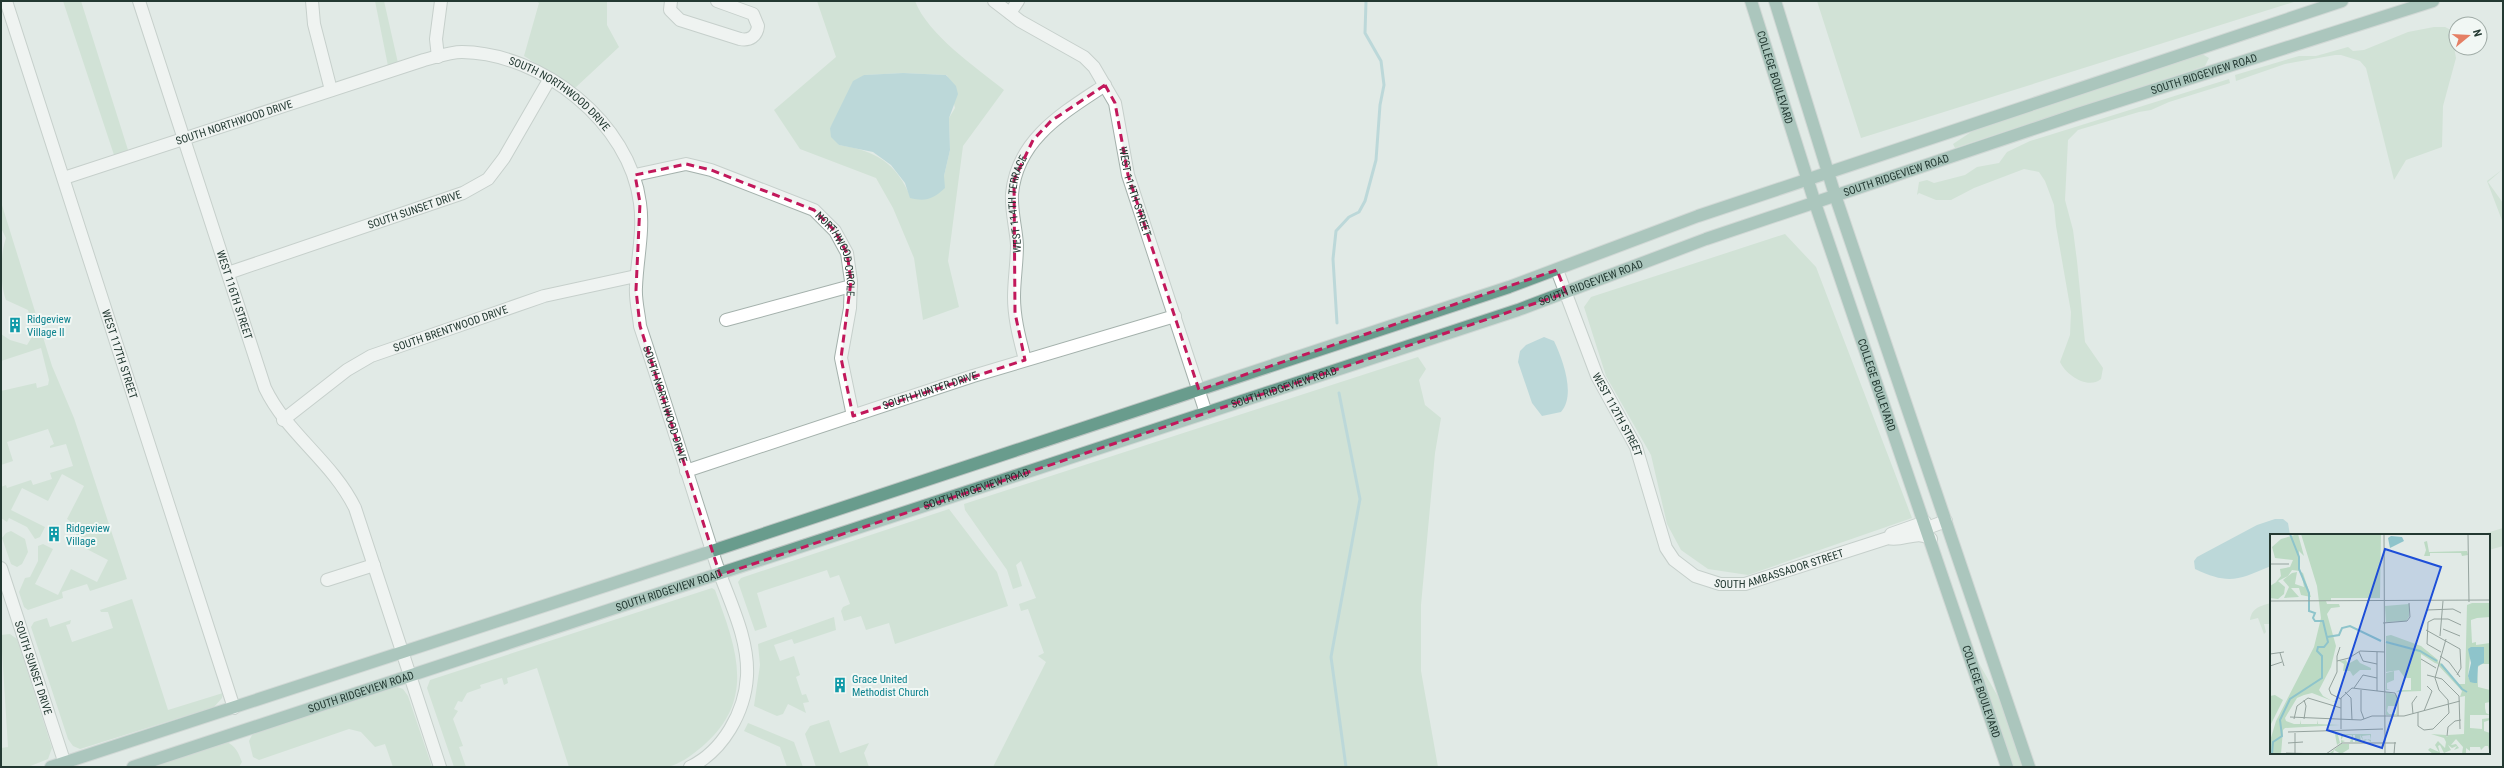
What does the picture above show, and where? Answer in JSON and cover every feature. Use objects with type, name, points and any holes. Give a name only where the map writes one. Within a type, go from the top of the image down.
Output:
[{"type":"main road","name":"COLLEGE BOULEVARD","points":[[1751,1],[1815,202],[1928,530],[2007,767]]},
{"type":"main road","name":"COLLEGE BOULEVARD","points":[[1775,1],[1827,173],[2029,767]]},
{"type":"main road","points":[[51,767],[65,765],[1199,390],[1557,270],[1691,218],[2342,1]]},
{"type":"main road","name":"SOUTH RIDGEVIEW ROAD","points":[[133,767],[1206,414],[1566,293],[1706,239],[1815,202],[2123,100],[2432,1]]},
{"type":"street","name":"WEST 117TH STREET","points":[[6,1],[234,708]]},
{"type":"street","name":"WEST 116TH STREET","points":[[139,1],[265,388],[283,420],[342,483],[355,508],[401,653],[440,767]]},
{"type":"street","points":[[312,1],[314,24],[331,90]]},
{"type":"street","points":[[438,57],[436,39],[441,1]]},
{"type":"street","points":[[671,1],[672,14],[680,20],[740,39],[747,40],[754,36],[758,26],[753,14],[717,1]]},
{"type":"street","name":"WEST 114TH STREET","points":[[994,1],[1031,28],[1084,57],[1094,67],[1105,85],[1116,108],[1128,175],[1206,414]]},
{"type":"street","points":[[1010,13],[1018,1]]},
{"type":"street","name":"SOUTH NORTHWOOD DRIVE","points":[[64,178],[184,140],[331,90],[438,57],[461,52],[488,55],[515,62],[549,80],[576,97],[602,120],[624,153],[634,175],[640,203],[640,225],[636,276],[640,326],[712,551],[744,641],[747,676],[741,711],[729,731],[714,749],[690,767]]},
{"type":"street","name":"SOUTH SUNSET DRIVE","points":[[228,273],[463,193],[488,179],[504,158],[549,80]]},
{"type":"street","name":"WEST 114TH TERRACE","points":[[1026,360],[1015,313],[1016,246],[1012,204],[1014,180],[1018,166],[1034,140],[1051,121],[1105,85]]},
{"type":"street","name":"NORTHWOOD CIRCLE","points":[[634,175],[686,164],[711,170],[814,210],[835,231],[847,253],[851,286],[850,308],[841,358],[853,416]]},
{"type":"street","name":"WEST 112TH STREET","points":[[1557,270],[1597,376],[1636,447],[1660,533],[1674,560]]},
{"type":"street","name":"SOUTH BRENTWOOD DRIVE","points":[[283,420],[347,370],[371,356],[544,296],[636,276]]},
{"type":"street","points":[[726,320],[851,286]]},
{"type":"street","name":"SOUTH HUNTER DRIVE","points":[[686,471],[1026,360],[1175,316]]},
{"type":"street","name":"SOUTH AMBASSADOR STREET","points":[[1888,538],[1894,540],[1919,535],[1946,521]]},
{"type":"street","name":"SOUTH AMBASSADOR STREET","points":[[1674,560],[1683,568],[1706,581],[1732,586],[1760,580],[1888,538],[1892,533],[1928,530]]},
{"type":"street","points":[[327,580],[374,565]]},
{"type":"street","name":"SOUTH SUNSET DRIVE","points":[[1,568],[65,765]]},
{"type":"highlighted area","points":[[1105,85],[1115,103],[1128,175],[1199,390],[1557,270],[1566,293],[720,575],[640,326],[636,290],[640,203],[635,175],[686,164],[711,170],[814,210],[835,231],[847,253],[851,281],[841,358],[853,416],[1025,360],[1015,313],[1014,180],[1033,140],[1051,121]]},
{"type":"green space","points":[[63,1],[81,1],[128,150],[114,155]]},
{"type":"green space","points":[[375,1],[384,1],[398,63],[388,66]]},
{"type":"green space","points":[[536,1],[607,1],[607,25],[619,47],[575,88],[524,56],[539,3]]},
{"type":"green space","points":[[817,1],[915,1],[921,14],[941,38],[1004,90],[963,146],[948,261],[959,307],[923,320],[914,258],[893,208],[876,178],[800,149],[774,110],[836,57]],"holes":[[[903,73],[947,75],[955,108],[949,118],[950,150],[944,176],[911,198],[899,175],[883,160],[864,151],[839,145],[830,128],[864,75]]]},
{"type":"green space","points":[[1817,1],[2297,1],[1861,138]]},
{"type":"green space","points":[[2434,27],[2448,28],[2448,56],[2456,56],[2456,58],[2443,106],[2442,147],[2406,160],[2394,180],[2366,68],[2360,61],[2341,55],[2335,55],[2285,64],[2236,81],[2235,75],[2299,56],[2316,56],[2348,47],[2353,51],[2364,50],[2408,32]]},
{"type":"green space","points":[[2202,54],[2209,58],[2205,66],[1955,148],[1953,144],[1974,130]]},
{"type":"green space","points":[[2229,79],[2230,83],[2169,102],[2151,110],[2139,112],[2078,130],[2068,140],[2065,200],[2073,230],[2085,342],[2103,368],[2101,379],[2096,382],[2090,383],[2078,380],[2067,372],[2060,362],[2070,335],[2071,312],[2056,226],[2054,205],[2045,181],[2039,172],[2024,169],[1974,188],[1951,200],[1936,200],[1919,193],[1917,195],[1919,182],[1927,180],[1934,183],[1965,175],[1977,167],[1999,163],[2007,152],[2030,141]]},
{"type":"green space","points":[[2503,169],[2488,182],[2503,203],[2503,223],[2487,181]]},
{"type":"green space","points":[[1,202],[52,366],[74,418],[127,579],[90,591],[87,584],[62,592],[63,598],[28,610],[24,607],[19,592],[25,578],[30,577],[38,561],[38,546],[43,544],[53,549],[35,584],[58,595],[71,569],[97,582],[108,560],[75,543],[75,530],[70,521],[67,519],[84,486],[62,474],[48,501],[22,488],[11,510],[45,527],[40,537],[35,539],[27,527],[9,518],[7,522],[1,518],[1,487],[6,485],[7,488],[31,480],[33,485],[52,479],[50,473],[73,466],[66,444],[50,448],[50,446],[54,444],[48,429],[7,442],[13,461],[1,465],[1,391],[36,383],[37,388],[48,385],[49,380],[41,348],[1,361],[1,334],[10,340],[27,345],[35,332],[28,310],[6,300],[4,293],[2,261],[6,238],[1,228]]},
{"type":"green space","points":[[1785,234],[1816,267],[1912,518],[1748,575],[1708,569],[1681,550],[1667,524],[1651,455],[1606,376],[1584,307],[1591,297]]},
{"type":"green space","points":[[1418,357],[1426,369],[1419,380],[1425,405],[1441,418],[1435,453],[1421,605],[1421,671],[1438,767],[993,767],[1046,662],[1038,656],[1044,653],[1028,609],[1021,611],[1019,604],[1036,598],[1021,561],[1016,565],[1022,586],[1013,589],[1007,570],[965,510],[964,504]]},
{"type":"green space","points":[[949,509],[997,572],[1008,606],[895,644],[889,623],[866,630],[861,616],[844,621],[841,611],[843,607],[850,604],[839,575],[830,578],[827,570],[757,593],[767,627],[755,631],[738,582],[741,578]]},
{"type":"green space","points":[[2503,528],[2503,546],[2490,550],[2490,534],[2483,534]]},
{"type":"green space","points":[[11,531],[25,539],[28,552],[22,564],[17,567],[11,564],[2,538],[6,533]]},
{"type":"green space","points":[[712,588],[715,590],[734,651],[737,670],[736,690],[731,708],[721,726],[705,744],[692,755],[677,764],[666,767],[569,767],[537,668],[507,678],[508,683],[504,685],[502,678],[480,685],[481,688],[467,693],[462,702],[458,701],[454,709],[458,711],[453,719],[463,746],[459,747],[466,767],[454,767],[427,688],[430,680]]},
{"type":"green space","points":[[132,599],[168,710],[223,693],[222,698],[214,707],[80,749],[73,746],[68,739],[31,627],[34,622],[47,618],[50,627],[71,620],[70,624],[66,625],[72,642],[113,628],[108,612],[101,612],[100,610]]},
{"type":"green space","points":[[2270,603],[2270,624],[2264,624],[2266,632],[2264,634],[2258,618],[2250,620],[2253,612],[2260,606]]},
{"type":"green space","points":[[834,617],[836,630],[794,644],[792,639],[774,645],[780,661],[794,656],[800,675],[796,677],[802,695],[806,694],[809,702],[803,703],[806,713],[788,704],[783,714],[777,716],[754,706],[760,665],[758,644]]},
{"type":"green space","points":[[10,634],[17,639],[52,748],[48,759],[28,767],[1,767],[1,748],[8,747],[1,635]]},
{"type":"green space","points":[[1972,651],[2001,702],[2023,767],[2014,767],[2006,751]]},
{"type":"green space","points":[[395,686],[403,689],[408,696],[432,767],[393,767],[385,744],[375,747],[361,732],[349,729],[259,760],[253,757],[249,741],[254,731]]},
{"type":"green space","points":[[829,720],[840,753],[869,743],[864,753],[869,767],[816,767],[805,734],[810,726]]},
{"type":"green space","points":[[748,723],[794,742],[803,767],[787,767],[780,747],[744,731]]},
{"type":"green space","points":[[225,741],[232,745],[238,752],[242,762],[239,767],[148,767]]},
{"type":"water","points":[[903,73],[946,75],[956,86],[958,94],[949,118],[950,150],[944,176],[945,188],[937,195],[929,199],[921,200],[910,198],[905,183],[891,165],[873,152],[839,145],[831,137],[830,128],[853,81],[864,75]]},
{"type":"water","points":[[1544,337],[1554,341],[1561,358],[1568,387],[1568,396],[1561,412],[1542,416],[1532,403],[1518,362],[1520,351],[1526,345]]},
{"type":"water","points":[[2275,519],[2283,519],[2288,523],[2290,534],[2270,534],[2270,566],[2250,575],[2233,579],[2217,577],[2195,569],[2194,561],[2197,557],[2257,525]]},
{"type":"waterway","points":[[1337,323],[1333,259],[1336,231],[1349,217],[1359,212],[1365,201],[1376,160],[1380,105],[1384,85],[1381,61],[1365,33],[1366,1]]},
{"type":"waterway","points":[[1339,393],[1360,499],[1331,657],[1346,767]]},
{"type":"place","name":"Ridgeview Village II","points":[[15,325]]},
{"type":"place","name":"Ridgeview Village","points":[[54,534]]},
{"type":"place","name":"Grace United Methodist Church","points":[[840,685]]}]
